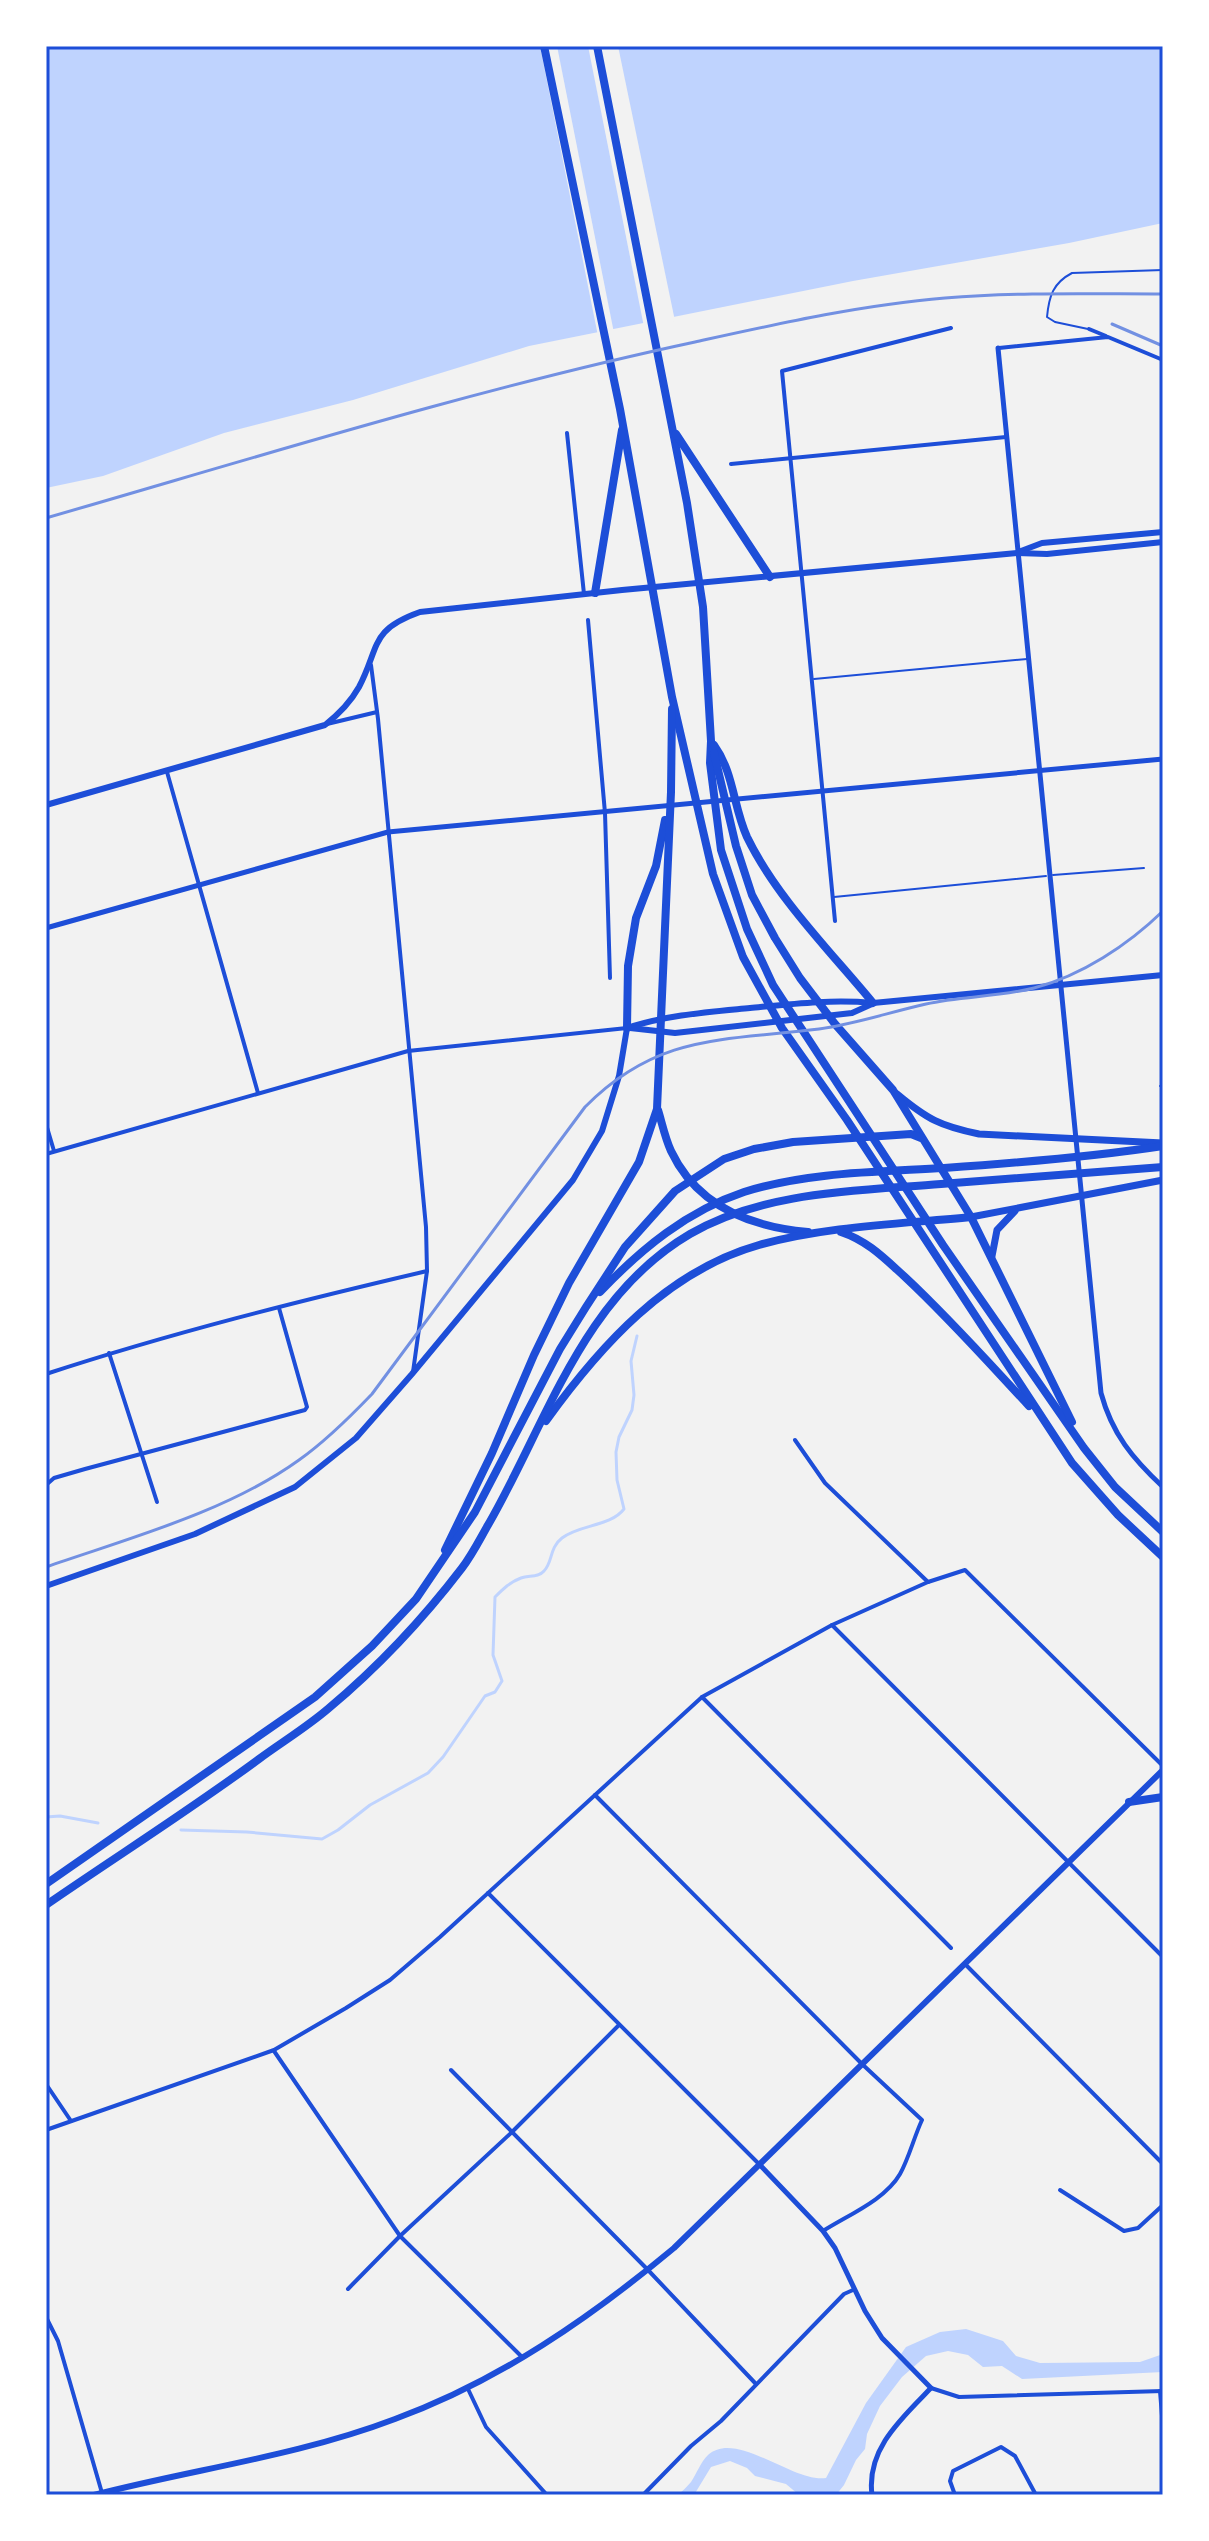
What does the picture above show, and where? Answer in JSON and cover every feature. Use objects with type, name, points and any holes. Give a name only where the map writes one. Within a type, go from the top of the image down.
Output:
[{"type":"highway","points":[[544,46],[620,409],[672,697],[713,874],[743,957],[757,987],[801,1056],[847,1120],[1045,1424],[1096,1492],[1163,1557]]},
{"type":"highway","points":[[597,46],[666,387],[703,607],[710,763],[721,850],[747,929],[773,985],[943,1245],[1084,1448],[1115,1487],[1163,1532]]},
{"type":"highway","points":[[595,593],[623,426]]},
{"type":"highway","points":[[673,430],[770,577]]},
{"type":"highway","points":[[428,1583],[492,1453],[569,1283],[639,1162],[657,1109],[671,792],[672,697]]},
{"type":"highway","points":[[711,741],[736,846],[752,895],[800,978],[893,1090],[924,1117],[949,1128],[979,1134],[1163,1144]]},
{"type":"highway","points":[[711,741],[725,761],[747,835],[776,884],[873,1003]]},
{"type":"highway","points":[[627,1028],[628,966],[636,918],[656,866],[671,792]]},
{"type":"highway","points":[[893,1090],[992,1256],[1084,1448]]},
{"type":"highway","points":[[657,1109],[675,1159],[698,1187],[727,1211],[754,1224],[817,1233]]},
{"type":"highway","points":[[46,1884],[315,1697],[372,1646],[428,1583],[475,1512],[560,1349],[586,1307],[625,1247],[675,1191],[724,1159],[754,1149],[793,1142],[911,1134],[923,1142]]},
{"type":"highway","points":[[586,1307],[629,1263],[678,1224],[745,1192],[837,1174],[1108,1154],[1163,1144]]},
{"type":"highway","points":[[46,1905],[191,1809],[327,1710],[393,1650],[464,1566],[515,1478],[589,1331],[626,1286],[669,1248],[713,1223],[781,1201],[858,1191],[1163,1167]]},
{"type":"highway","points":[[534,1437],[583,1369],[618,1332],[704,1267],[757,1245],[817,1233],[1016,1210],[1163,1180]]},
{"type":"highway","points":[[992,1256],[997,1230],[1016,1210]]},
{"type":"highway","points":[[836,1231],[868,1244],[937,1306],[1045,1424]]},
{"type":"highway","points":[[1129,1802],[1163,1797]]},
{"type":"main road","points":[[1017,553],[1042,543],[1163,532]]},
{"type":"main road","points":[[46,805],[325,725],[339,714],[359,686],[377,641],[400,619],[420,612],[622,590],[1163,542]]},
{"type":"main road","points":[[627,1028],[716,1011],[839,1000],[873,1003],[1163,975]]},
{"type":"main road","points":[[627,1028],[675,1033],[852,1013],[873,1003]]},
{"type":"main road","points":[[46,1586],[195,1534],[295,1487],[356,1438],[573,1180],[602,1131],[619,1076],[627,1028]]},
{"type":"main road","points":[[94,2495],[304,2447],[393,2420],[467,2388],[523,2358],[590,2315],[648,2270],[704,2219],[1163,1768]]},
{"type":"street","points":[[835,921],[782,371],[951,328]]},
{"type":"street","points":[[1089,329],[1163,360]]},
{"type":"street","points":[[1108,337],[998,348],[1101,1393],[1107,1416],[1119,1440],[1137,1463],[1163,1487]]},
{"type":"street","points":[[567,433],[584,594]]},
{"type":"street","points":[[731,464],[1006,437]]},
{"type":"street","points":[[588,620],[605,813],[610,978]]},
{"type":"street","points":[[370,658],[426,1227],[427,1271],[412,1374]]},
{"type":"street","points":[[325,725],[377,712]]},
{"type":"street","points":[[46,928],[388,832],[1163,759]]},
{"type":"street","points":[[167,771],[258,1093]]},
{"type":"street","points":[[46,1154],[408,1051],[627,1028]]},
{"type":"street","points":[[46,1124],[54,1151]]},
{"type":"street","points":[[46,1374],[109,1353],[427,1271]]},
{"type":"street","points":[[46,1485],[54,1478],[305,1410],[307,1407],[279,1308]]},
{"type":"street","points":[[109,1353],[157,1502]]},
{"type":"street","points":[[795,1440],[825,1483],[928,1582]]},
{"type":"street","points":[[46,2130],[274,2050],[390,1980],[702,1697],[832,1625],[928,1582],[965,1570],[1163,1768]]},
{"type":"street","points":[[832,1625],[1163,1957]]},
{"type":"street","points":[[702,1697],[951,1948]]},
{"type":"street","points":[[595,1795],[862,2064],[922,2120],[895,2181],[823,2231]]},
{"type":"street","points":[[488,1893],[823,2231],[835,2248],[853,2290],[889,2346],[931,2388],[959,2397],[1162,2391],[1163,2428]]},
{"type":"street","points":[[964,1963],[1163,2164]]},
{"type":"street","points":[[348,2289],[619,2025]]},
{"type":"street","points":[[274,2050],[400,2236],[523,2358]]},
{"type":"street","points":[[451,2070],[756,2384]]},
{"type":"street","points":[[46,2084],[71,2121]]},
{"type":"street","points":[[1060,2190],[1124,2231],[1138,2228],[1163,2205]]},
{"type":"street","points":[[643,2495],[691,2446],[721,2421],[844,2294],[853,2290]]},
{"type":"street","points":[[47,2319],[58,2341],[107,2493]]},
{"type":"street","points":[[467,2388],[486,2427],[547,2495]]},
{"type":"street","points":[[872,2495],[870,2483],[876,2456],[899,2421],[931,2388]]},
{"type":"street","points":[[955,2495],[950,2481],[953,2471],[1001,2447],[1015,2456],[1036,2495]]},
{"type":"lane","points":[[1089,329],[1055,322],[1047,317],[1053,287],[1060,279],[1072,273],[1163,270]]},
{"type":"lane","points":[[811,679],[1028,659]]},
{"type":"lane","points":[[833,897],[1144,868]]},
{"type":"water","points":[[46,46],[1163,46],[1163,223],[529,346],[353,400],[224,433],[103,476],[46,488]]},
{"type":"water","points":[[966,2329],[1003,2341],[1016,2356],[1040,2363],[1140,2362],[1163,2354],[1163,2372],[1022,2379],[1002,2366],[983,2367],[968,2355],[948,2351],[926,2356],[902,2377],[880,2406],[867,2434],[865,2449],[836,2495],[799,2495],[786,2484],[755,2476],[747,2468],[730,2461],[711,2467],[694,2495],[678,2495],[691,2482],[708,2455],[720,2449],[734,2448],[749,2452],[798,2473],[826,2478],[866,2403],[906,2347],[940,2332]]},
{"type":"pier","points":[[540,46],[557,46],[614,333],[598,336]]},
{"type":"pier","points":[[588,46],[618,46],[675,321],[644,327]]},
{"type":"waterway","points":[[181,1830],[322,1839],[370,1805],[428,1773],[443,1757],[485,1696],[495,1692],[502,1681],[493,1655],[495,1597],[517,1580],[542,1573],[555,1546],[569,1533],[611,1519],[624,1509],[617,1480],[616,1452],[619,1437],[632,1410],[631,1361],[637,1336]]},
{"type":"waterway","points":[[46,1817],[60,1816],[98,1823]]},
{"type":"railway","points":[[46,518],[450,402],[788,322],[882,305],[945,298],[1027,294],[1163,294]]},
{"type":"railway","points":[[1112,324],[1163,346]]},
{"type":"railway","points":[[46,1567],[144,1534],[241,1495],[319,1445],[372,1394],[585,1107],[639,1065],[666,1053],[722,1039],[833,1027],[939,1001],[1007,993],[1052,983],[1103,958],[1135,936],[1163,911]]}]
